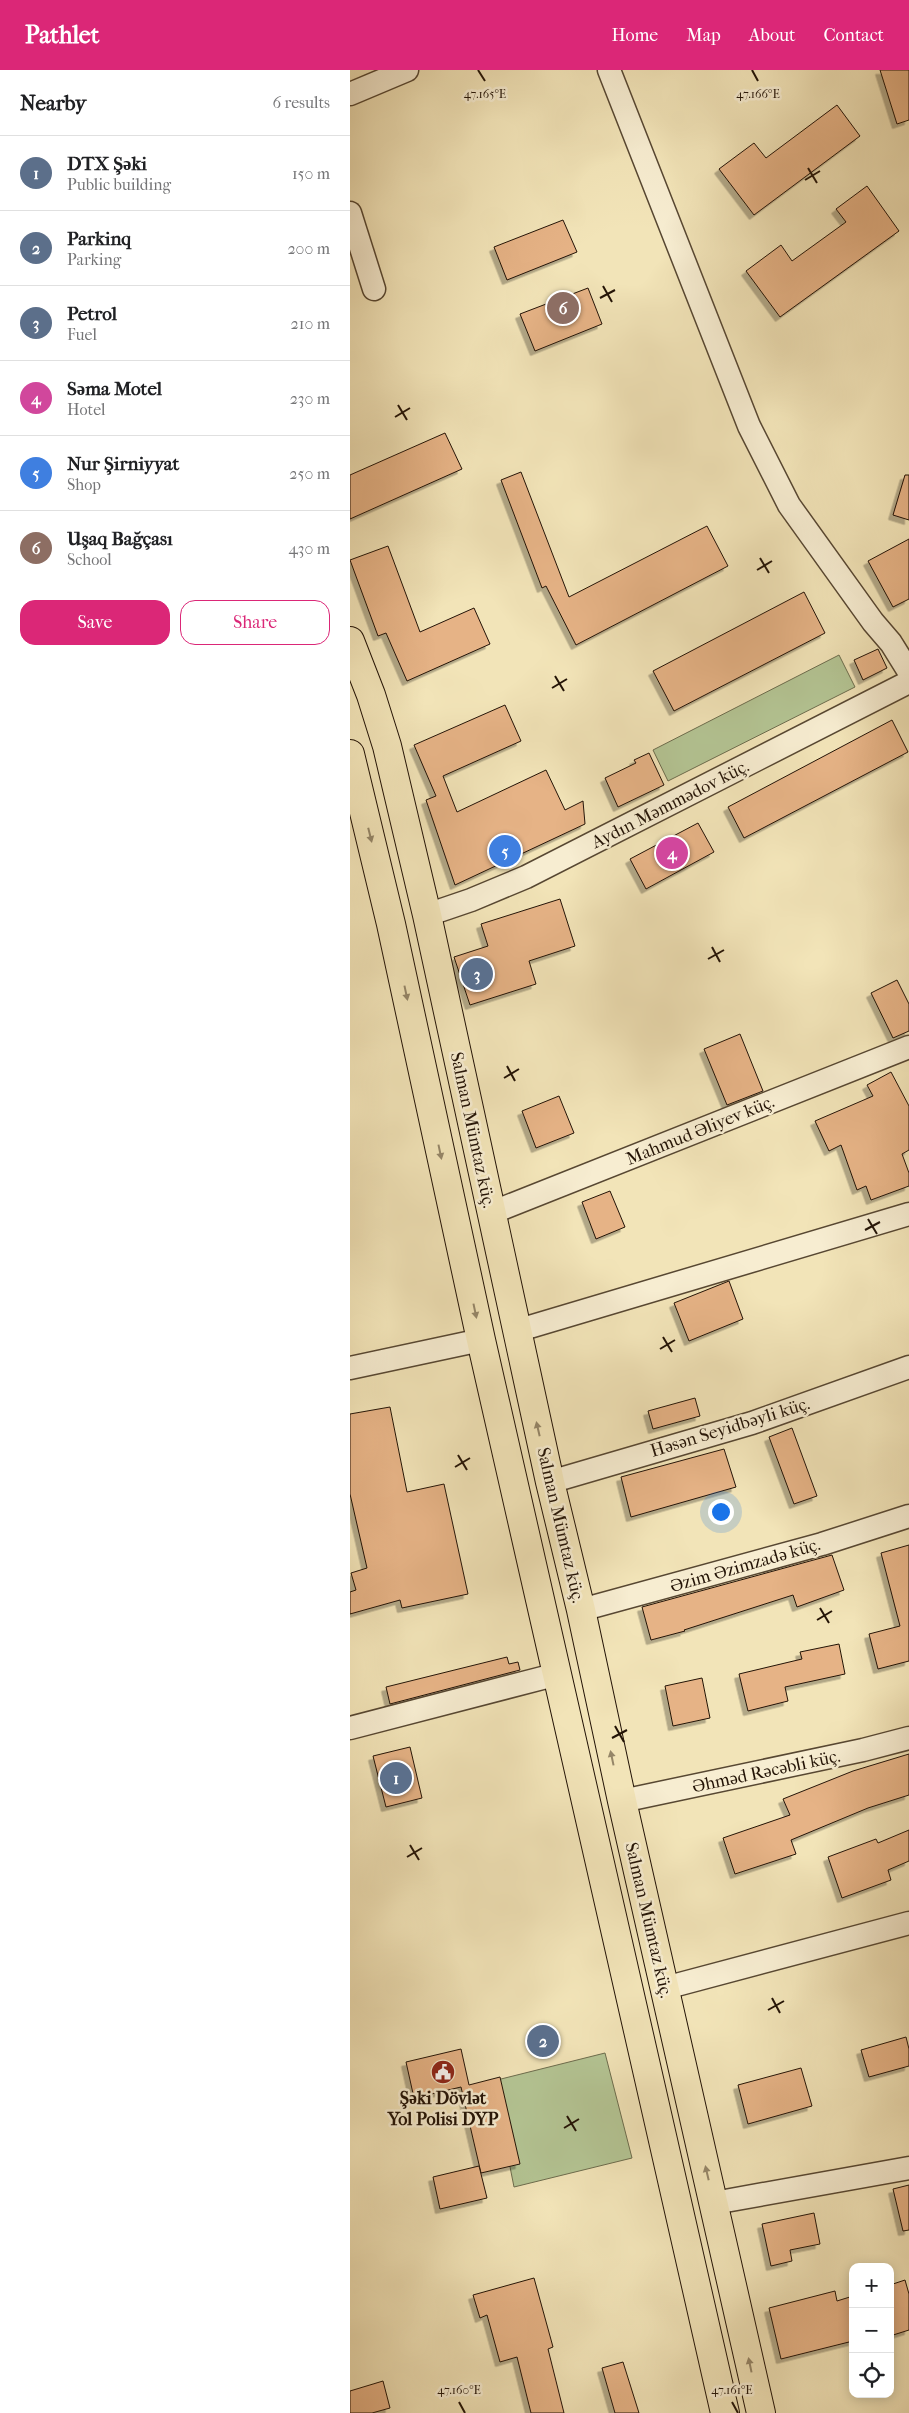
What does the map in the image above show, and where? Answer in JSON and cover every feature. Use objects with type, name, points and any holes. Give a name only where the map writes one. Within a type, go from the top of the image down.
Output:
[{"type":"highway","name":"Salman Mümtaz küç.","points":[[350,641],[387,746],[427,915],[516,1331],[581,1610],[622,1801],[761,2413]]},
{"type":"highway","points":[[350,754],[392,924],[481,1340],[632,1995],[725,2413]]},
{"type":"highway","points":[[392,924],[427,915]]},
{"type":"highway","points":[[427,1091],[463,1083]]},
{"type":"highway","points":[[481,1340],[516,1331]]},
{"type":"highway","points":[[632,1995],[665,1988]]},
{"type":"street","points":[[350,94],[408,70]]},
{"type":"street","points":[[609,70],[749,426],[767,463],[788,505],[873,622],[892,643],[909,672]]},
{"type":"street","points":[[350,213],[374,289]]},
{"type":"street","name":"Aydın Məmmədov küç.","points":[[427,915],[472,900],[526,877],[909,682]]},
{"type":"street","name":"Mahmud Əliyev küç.","points":[[490,1213],[909,1047]]},
{"type":"street","points":[[516,1331],[909,1214]]},
{"type":"street","points":[[350,1368],[481,1340]]},
{"type":"street","name":"Həsən Seyidbəyli küç.","points":[[550,1482],[752,1423],[909,1368]]},
{"type":"street","name":"Əzim Əzimzadə küç.","points":[[581,1610],[822,1544],[909,1516]]},
{"type":"street","points":[[350,1728],[558,1674]]},
{"type":"street","name":"Əhməd Rəcəbli küç.","points":[[622,1801],[863,1750],[909,1738]]},
{"type":"street","points":[[665,1988],[909,1923]]},
{"type":"street","points":[[714,2203],[909,2168]]},
{"type":"green space","points":[[839,655],[855,687],[668,781],[653,750]]},
{"type":"green space","points":[[605,2053],[632,2158],[514,2187],[493,2081]]},
{"type":"building","points":[[880,70],[909,70],[909,120],[897,124]]},
{"type":"building","points":[[837,105],[860,136],[754,215],[719,169],[754,143],[766,158]]},
{"type":"building","points":[[867,186],[899,231],[780,317],[746,271],[781,245],[792,261],[846,222],[836,209]]},
{"type":"building","points":[[563,220],[577,252],[507,280],[494,247]]},
{"type":"building","points":[[588,288],[602,324],[535,351],[520,314]]},
{"type":"building","points":[[445,433],[462,469],[350,519],[350,475]]},
{"type":"building","points":[[521,472],[569,597],[707,526],[728,566],[576,645],[546,586],[542,588],[501,480]]},
{"type":"building","points":[[905,475],[909,475],[909,520],[893,515]]},
{"type":"building","points":[[909,539],[909,599],[893,607],[868,561]]},
{"type":"building","points":[[388,546],[420,632],[474,608],[490,644],[407,681],[386,633],[378,636],[350,560]]},
{"type":"building","points":[[804,592],[825,633],[674,711],[653,671]]},
{"type":"building","points":[[878,649],[887,668],[863,680],[854,660]]},
{"type":"building","points":[[505,705],[521,741],[443,776],[457,812],[546,770],[565,810],[583,801],[585,824],[455,885],[426,800],[436,796],[414,745]]},
{"type":"building","points":[[892,720],[908,752],[744,838],[728,807]]},
{"type":"building","points":[[649,753],[664,785],[618,807],[605,778],[636,763],[634,760]]},
{"type":"building","points":[[698,823],[714,852],[646,889],[630,859]]},
{"type":"building","points":[[560,899],[575,946],[529,961],[536,984],[470,1005],[454,957],[488,946],[481,924]]},
{"type":"building","points":[[897,980],[909,1004],[909,1031],[893,1038],[871,993]]},
{"type":"building","points":[[740,1034],[763,1091],[727,1105],[704,1049]]},
{"type":"building","points":[[891,1072],[909,1106],[909,1150],[902,1154],[909,1173],[909,1186],[871,1200],[866,1186],[857,1190],[841,1145],[829,1151],[815,1121],[873,1096],[867,1085]]},
{"type":"building","points":[[559,1096],[574,1133],[536,1148],[522,1111]]},
{"type":"building","points":[[610,1191],[625,1227],[596,1239],[582,1202]]},
{"type":"building","points":[[729,1281],[743,1319],[689,1341],[674,1303]]},
{"type":"building","points":[[695,1398],[700,1416],[653,1429],[648,1411]]},
{"type":"building","points":[[390,1407],[407,1492],[444,1484],[468,1594],[402,1608],[400,1600],[350,1614],[350,1592],[356,1590],[351,1573],[367,1568],[350,1494],[350,1414]]},
{"type":"building","points":[[792,1428],[817,1496],[794,1504],[769,1437]]},
{"type":"building","points":[[724,1449],[736,1487],[631,1517],[621,1477]]},
{"type":"building","points":[[909,1545],[909,1661],[878,1669],[869,1634],[900,1626],[881,1553]]},
{"type":"building","points":[[832,1555],[844,1590],[797,1607],[793,1595],[685,1631],[651,1640],[642,1607]]},
{"type":"building","points":[[839,1644],[845,1674],[785,1687],[788,1701],[748,1711],[739,1674],[802,1659],[800,1652]]},
{"type":"building","points":[[507,1657],[509,1664],[518,1662],[520,1670],[390,1704],[386,1687]]},
{"type":"building","points":[[702,1678],[710,1718],[673,1726],[665,1686]]},
{"type":"building","points":[[410,1747],[422,1798],[386,1807],[373,1756]]},
{"type":"building","points":[[909,1754],[909,1795],[868,1808],[791,1840],[796,1854],[735,1874],[723,1838],[790,1815],[783,1799],[853,1771]]},
{"type":"building","points":[[909,1830],[909,1861],[888,1870],[891,1880],[842,1898],[828,1857],[876,1839],[878,1843]]},
{"type":"building","points":[[906,2037],[909,2049],[909,2066],[869,2077],[861,2050]]},
{"type":"building","points":[[461,2049],[469,2085],[500,2077],[520,2164],[481,2173],[461,2087],[414,2098],[406,2062]]},
{"type":"building","points":[[801,2068],[812,2106],[748,2124],[738,2085]]},
{"type":"building","points":[[479,2166],[487,2198],[440,2209],[433,2177]]},
{"type":"building","points":[[909,2185],[909,2230],[903,2231],[893,2189]]},
{"type":"building","points":[[814,2213],[820,2244],[790,2250],[792,2261],[771,2266],[762,2224]]},
{"type":"building","points":[[534,2278],[553,2347],[548,2349],[564,2413],[531,2413],[517,2357],[500,2362],[487,2315],[480,2318],[473,2295]]},
{"type":"building","points":[[905,2280],[909,2294],[909,2330],[894,2335],[894,2308],[894,2284]]},
{"type":"building","points":[[835,2291],[837,2301],[849,2297],[849,2342],[781,2359],[769,2308]]},
{"type":"building","points":[[623,2362],[639,2413],[615,2413],[602,2368]]},
{"type":"building","points":[[383,2381],[390,2408],[372,2413],[350,2413],[350,2391]]},
{"type":"place","name":"Uşaq Bağçası","points":[[563,308]]},
{"type":"place","name":"Nur Şirniyyat","points":[[505,851]]},
{"type":"place","name":"Səma Motel","points":[[672,853]]},
{"type":"place","name":"Petrol","points":[[477,974]]},
{"type":"place","name":"DTX Şəki","points":[[396,1778]]},
{"type":"place","name":"Parkinq","points":[[543,2041]]},
{"type":"place","name":"Şəki Dövlət Yol Polisi DYP","points":[[443,2072]]}]
